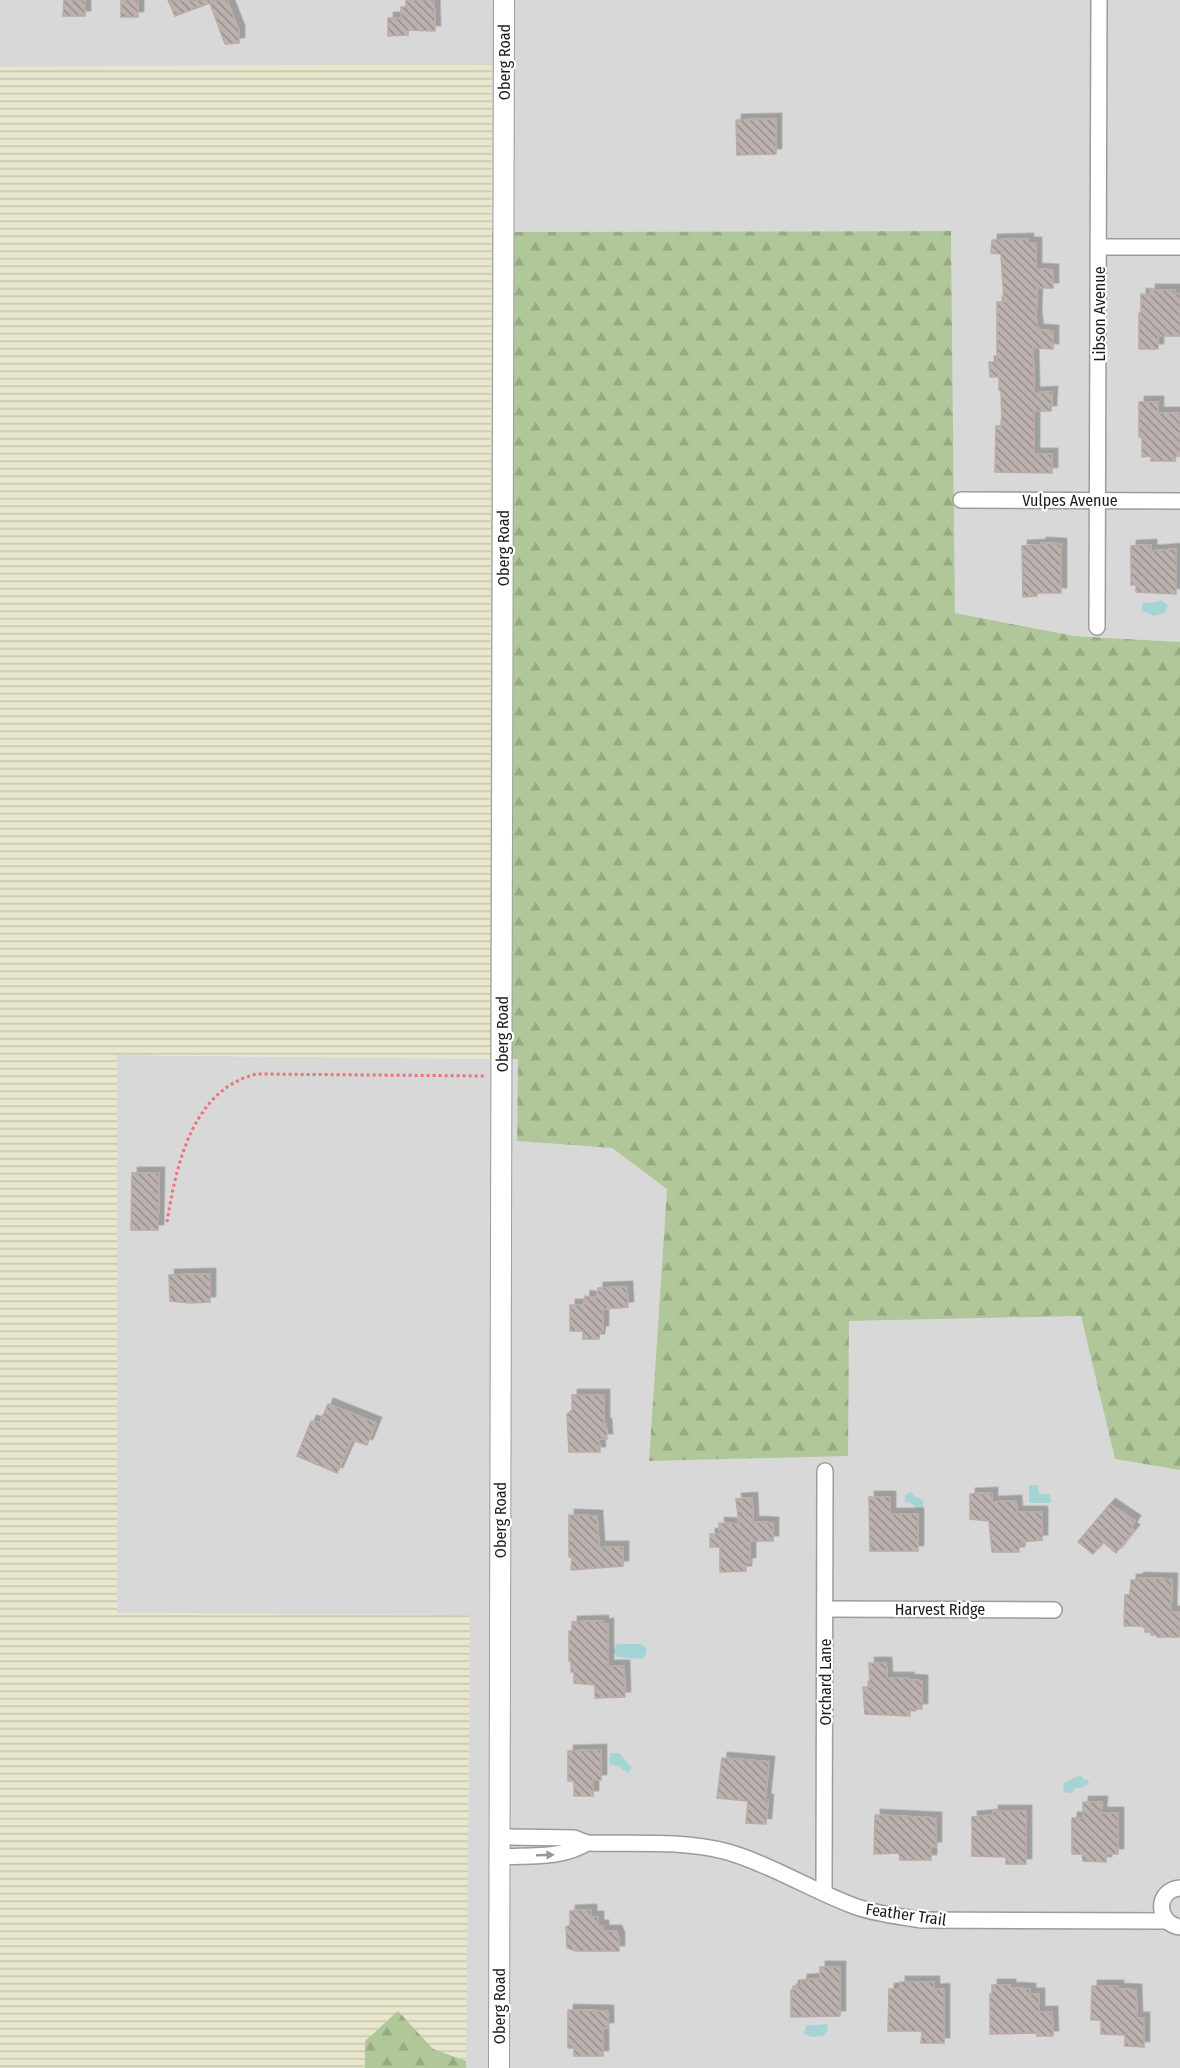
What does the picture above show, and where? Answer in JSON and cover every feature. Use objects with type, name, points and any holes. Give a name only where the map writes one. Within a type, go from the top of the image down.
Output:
[{"type":"street","name":"Oberg Road","points":[[499,2068],[504,0]]},
{"type":"street","name":"Libson Avenue","points":[[1097,627],[1100,0]]},
{"type":"street","points":[[1099,247],[1180,247]]},
{"type":"street","name":"Vulpes Avenue","points":[[961,500],[1180,501]]},
{"type":"street","name":"Orchard Lane","points":[[824,1893],[825,1471]]},
{"type":"street","name":"Harvest Ridge","points":[[826,1609],[1054,1610]]},
{"type":"street","name":"Feather Trail","points":[[500,1837],[574,1838],[586,1843],[674,1844],[726,1852],[776,1869],[854,1906],[887,1915],[921,1920],[1173,1924]]},
{"type":"street","name":"Feather Trail","points":[[500,1857],[561,1854],[576,1850],[586,1843]]},
{"type":"street","points":[[1173,1924],[1162,1914],[1161,1902],[1169,1891],[1180,1888]]},
{"type":"path","points":[[167,1222],[182,1152],[210,1104],[222,1090],[234,1081],[257,1074],[502,1076]]},
{"type":"shaded area","points":[[0,0],[1180,0],[1180,642],[1074,636],[955,613],[951,231],[492,232],[492,64],[0,67]]},
{"type":"shaded area","points":[[492,64],[490,1059],[117,1055],[117,1613],[470,1615],[466,2061],[433,2049],[398,2011],[365,2041],[365,2068],[0,2068],[0,67]]},
{"type":"shaded area","points":[[117,1055],[518,1059],[518,1141],[612,1148],[667,1189],[649,1461],[849,1321],[1081,1316],[1115,1459],[1180,1470],[1180,2068],[466,2068],[470,1616],[117,1613]]},
{"type":"green space","points":[[951,231],[955,613],[1074,636],[1180,642],[1180,1470],[1115,1459],[1081,1316],[849,1321],[848,1456],[649,1461],[667,1189],[612,1148],[517,1141],[518,1059],[490,1059],[492,232]]},
{"type":"green space","points":[[398,2011],[433,2049],[466,2061],[466,2068],[365,2068],[365,2041]]},
{"type":"water","points":[[1162,600],[1168,606],[1165,613],[1154,616],[1142,611],[1144,602],[1152,603]]},
{"type":"water","points":[[1029,1485],[1038,1485],[1039,1494],[1050,1494],[1051,1503],[1029,1503]]},
{"type":"water","points":[[911,1492],[915,1497],[923,1500],[921,1509],[905,1502],[905,1495]]},
{"type":"water","points":[[617,1644],[641,1644],[646,1648],[646,1653],[643,1659],[617,1657],[613,1651]]},
{"type":"water","points":[[610,1753],[619,1753],[632,1768],[627,1773],[619,1766],[611,1765]]},
{"type":"water","points":[[1080,1775],[1088,1780],[1089,1784],[1075,1788],[1072,1793],[1066,1793],[1063,1789],[1064,1783]]},
{"type":"water","points":[[827,2024],[828,2030],[823,2036],[812,2037],[804,2034],[806,2026]]},
{"type":"building","points":[[64,0],[85,0],[85,16],[63,16]]},
{"type":"building","points":[[121,0],[138,0],[138,17],[121,17]]},
{"type":"building","points":[[168,0],[227,0],[239,31],[239,43],[225,44],[210,3],[175,16]]},
{"type":"building","points":[[406,0],[434,0],[435,31],[408,30],[408,35],[388,36],[388,18],[401,18],[401,7],[406,7]]},
{"type":"building","points":[[776,119],[776,154],[737,155],[736,120]]},
{"type":"building","points":[[1028,239],[1028,243],[1036,243],[1036,269],[1053,270],[1053,288],[1037,288],[1036,317],[1038,330],[1053,331],[1053,349],[1033,348],[1034,393],[1052,392],[1051,411],[1034,411],[1034,454],[1052,454],[1052,473],[995,472],[996,426],[1002,426],[1001,391],[999,390],[999,377],[990,377],[989,362],[997,362],[997,302],[1004,302],[1001,254],[991,253],[992,240]]},
{"type":"building","points":[[1150,290],[1175,290],[1175,294],[1180,294],[1180,336],[1158,336],[1158,349],[1139,349],[1141,294],[1150,295]]},
{"type":"building","points":[[1139,402],[1158,402],[1158,413],[1180,413],[1180,456],[1176,456],[1175,461],[1151,461],[1151,456],[1142,457],[1142,438],[1139,437]]},
{"type":"building","points":[[1041,543],[1061,544],[1061,593],[1037,593],[1037,596],[1023,597],[1022,546],[1041,545]]},
{"type":"building","points":[[1151,545],[1151,551],[1176,549],[1176,594],[1136,592],[1136,585],[1131,585],[1131,546]]},
{"type":"building","points":[[132,1173],[159,1173],[158,1230],[131,1230]]},
{"type":"building","points":[[210,1274],[210,1302],[170,1301],[169,1275]]},
{"type":"building","points":[[627,1287],[628,1307],[603,1309],[603,1331],[600,1331],[599,1339],[583,1339],[583,1331],[570,1331],[570,1305],[584,1305],[585,1296],[597,1298],[598,1288]]},
{"type":"building","points":[[572,1395],[604,1395],[604,1424],[606,1424],[607,1439],[599,1439],[600,1452],[569,1452],[567,1414],[572,1410]]},
{"type":"building","points":[[328,1404],[376,1423],[367,1445],[352,1440],[337,1473],[297,1456],[311,1421],[320,1423]]},
{"type":"building","points":[[992,1493],[992,1502],[1016,1501],[1017,1512],[1042,1512],[1042,1540],[1022,1542],[1022,1545],[1019,1545],[1019,1552],[992,1552],[989,1521],[970,1519],[970,1494]]},
{"type":"building","points":[[869,1497],[890,1497],[890,1514],[918,1514],[918,1551],[870,1551]]},
{"type":"building","points":[[752,1498],[753,1522],[773,1523],[773,1541],[750,1541],[750,1563],[746,1563],[746,1571],[720,1572],[720,1547],[710,1547],[710,1534],[720,1534],[719,1523],[739,1524],[736,1499]]},
{"type":"building","points":[[1110,1504],[1135,1521],[1131,1528],[1134,1530],[1116,1553],[1103,1542],[1093,1554],[1078,1542]]},
{"type":"building","points":[[569,1515],[597,1516],[599,1547],[623,1547],[623,1566],[571,1570]]},
{"type":"building","points":[[1138,1578],[1172,1579],[1171,1612],[1180,1612],[1180,1637],[1157,1637],[1157,1635],[1151,1635],[1151,1632],[1145,1632],[1145,1628],[1141,1626],[1124,1626],[1125,1595],[1130,1595],[1131,1580],[1138,1580]]},
{"type":"building","points":[[603,1621],[603,1625],[608,1624],[608,1666],[624,1666],[625,1697],[595,1698],[595,1685],[574,1683],[574,1672],[571,1672],[571,1661],[569,1661],[569,1631],[572,1631],[572,1622]]},
{"type":"building","points":[[869,1663],[886,1663],[887,1678],[922,1681],[922,1709],[910,1709],[910,1716],[865,1714],[863,1687],[870,1687]]},
{"type":"building","points":[[601,1750],[601,1780],[593,1780],[593,1796],[574,1796],[574,1781],[568,1781],[568,1751]]},
{"type":"building","points":[[722,1758],[769,1762],[765,1800],[768,1800],[766,1824],[746,1823],[748,1801],[717,1798]]},
{"type":"building","points":[[1083,1802],[1102,1802],[1101,1813],[1118,1813],[1118,1854],[1106,1854],[1106,1862],[1083,1861],[1082,1854],[1072,1854],[1072,1818],[1083,1818]]},
{"type":"building","points":[[993,1811],[1026,1811],[1026,1864],[1006,1864],[1006,1857],[972,1856],[972,1817],[993,1815]]},
{"type":"building","points":[[875,1815],[936,1818],[936,1847],[931,1847],[931,1860],[900,1860],[899,1853],[874,1854]]},
{"type":"building","points":[[591,1910],[591,1917],[598,1917],[598,1926],[603,1926],[603,1931],[616,1931],[619,1938],[619,1951],[576,1951],[567,1948],[566,1927],[570,1925],[570,1911]]},
{"type":"building","points":[[820,1967],[840,1967],[840,2016],[791,2017],[793,1986],[801,1986],[802,1980],[820,1979]]},
{"type":"building","points":[[900,1982],[934,1982],[934,1990],[944,1989],[944,2043],[921,2043],[922,2031],[888,2031],[889,1989],[900,1989]]},
{"type":"building","points":[[992,1985],[1010,1985],[1010,1988],[1030,1989],[1030,1994],[1039,1994],[1039,2012],[1052,2012],[1053,2036],[1037,2036],[1037,2033],[990,2034]]},
{"type":"building","points":[[1092,1986],[1118,1986],[1118,1989],[1136,1990],[1137,2018],[1144,2018],[1144,2047],[1125,2046],[1125,2035],[1101,2034],[1101,2020],[1091,2020]]},
{"type":"building","points":[[568,2010],[608,2011],[608,2028],[603,2028],[603,2056],[574,2056],[574,2048],[568,2048]]}]
